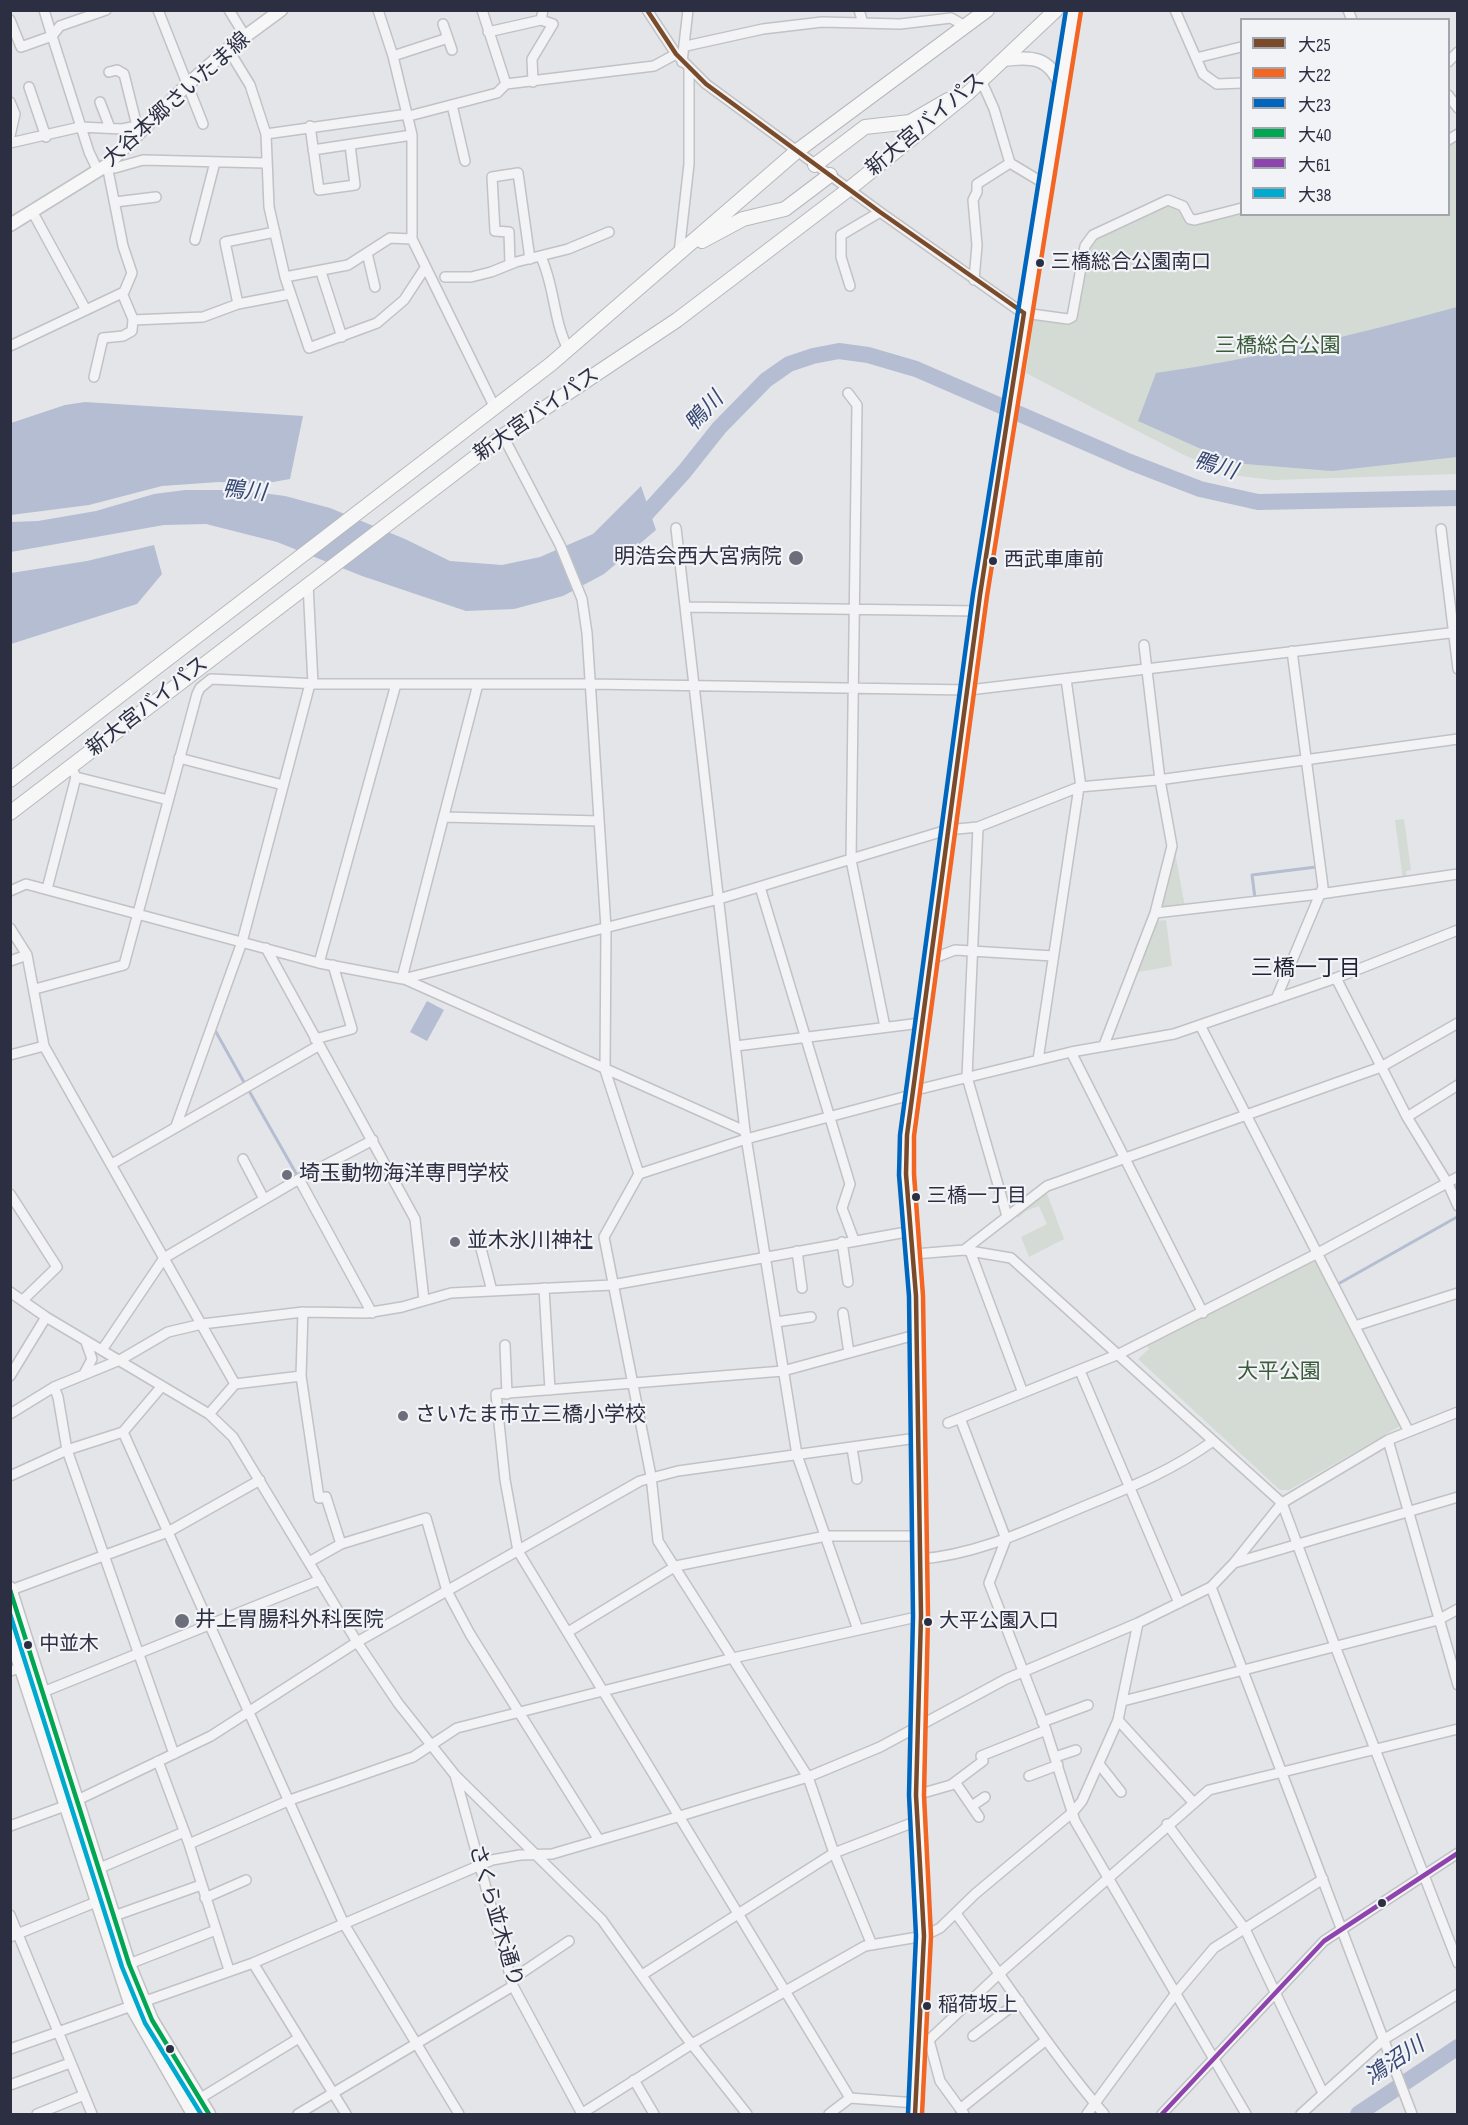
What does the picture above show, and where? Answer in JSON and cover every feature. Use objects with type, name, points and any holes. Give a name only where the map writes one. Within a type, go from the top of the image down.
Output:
[{"type":"highway","name":"新大宮バイパス","points":[[10,780],[495,408],[568,349],[797,151],[987,10]]},
{"type":"highway","name":"新大宮バイパス","points":[[10,813],[74,771],[308,584],[503,436],[677,320],[849,189],[981,81],[1056,10]]},
{"type":"highway","points":[[815,165],[865,127],[910,122],[981,81]]},
{"type":"highway","points":[[679,253],[743,219],[785,209],[830,175]]},
{"type":"main road","points":[[916,2109],[925,2038],[924,1936],[916,1795],[921,1616],[914,1254],[906,1174],[911,1093],[947,830],[969,690],[978,611],[1074,10]]},
{"type":"main road","name":"大谷本郷さいたま線","points":[[10,225],[103,168],[142,125],[272,13]]},
{"type":"main road","points":[[1003,60],[1022,58],[1040,62],[1055,73],[1061,88]]},
{"type":"main road","points":[[11,1589],[100,1868],[129,1964],[137,2004],[209,2115]]},
{"type":"main road","points":[[10,1635],[16,1670],[65,1806],[96,1902],[137,2004],[193,2115]]},
{"type":"street","points":[[10,345],[122,293],[130,283],[132,273],[123,246],[115,202],[103,168],[80,127],[44,10]]},
{"type":"street","points":[[10,20],[21,47],[52,36],[60,26],[106,10]]},
{"type":"street","points":[[158,10],[203,124]]},
{"type":"street","points":[[229,10],[245,36]]},
{"type":"street","points":[[378,10],[393,56],[412,135],[412,239],[495,408]]},
{"type":"street","points":[[482,10],[506,84]]},
{"type":"street","points":[[647,10],[675,54],[685,65],[815,165],[974,280],[1024,313],[1068,319],[1072,317],[1085,246],[1093,234],[1168,200],[1183,206],[1190,219],[1195,220],[1240,209]]},
{"type":"street","points":[[679,253],[689,164],[685,65],[688,10]]},
{"type":"street","points":[[859,10],[862,23]]},
{"type":"street","points":[[1175,10],[1203,74],[1218,84],[1229,86],[1240,83]]},
{"type":"street","points":[[488,32],[542,15],[553,24],[532,59],[533,82]]},
{"type":"street","points":[[686,46],[763,28],[822,22],[900,24],[935,15],[951,18],[964,26]]},
{"type":"street","points":[[443,24],[452,50]]},
{"type":"street","points":[[393,56],[448,38]]},
{"type":"street","points":[[1196,58],[1240,46]]},
{"type":"street","points":[[228,49],[250,85],[266,134],[265,163],[269,207],[285,277],[309,348],[377,323],[405,300],[425,268]]},
{"type":"street","points":[[266,134],[310,126],[408,115],[497,93],[506,84],[654,66],[675,54]]},
{"type":"street","points":[[10,143],[46,137],[80,127],[110,128],[142,125],[124,74],[117,70],[108,72]]},
{"type":"street","points":[[981,81],[994,109],[1010,163],[1045,184]]},
{"type":"street","points":[[29,87],[46,137]]},
{"type":"street","points":[[10,102],[15,114],[10,136]]},
{"type":"street","points":[[100,102],[110,128]]},
{"type":"street","points":[[452,105],[465,161]]},
{"type":"street","points":[[310,126],[319,190],[355,185],[350,145]]},
{"type":"street","points":[[313,150],[412,135]]},
{"type":"street","points":[[103,168],[115,168],[143,160],[265,163]]},
{"type":"street","points":[[195,240],[215,162]]},
{"type":"street","points":[[974,280],[977,245],[973,200],[977,192],[977,184],[1010,163]]},
{"type":"street","points":[[510,264],[509,232],[495,231],[492,177],[518,173],[530,259]]},
{"type":"street","points":[[115,202],[156,197]]},
{"type":"street","points":[[32,211],[86,310]]},
{"type":"street","points":[[850,286],[841,257],[841,235],[880,212]]},
{"type":"street","points":[[238,304],[225,242],[275,232]]},
{"type":"street","points":[[445,277],[471,277],[510,264],[542,257],[609,232]]},
{"type":"street","points":[[285,277],[321,272],[348,265],[390,238],[412,239]]},
{"type":"street","points":[[367,253],[375,287]]},
{"type":"street","points":[[542,257],[549,273],[560,334],[568,349]]},
{"type":"street","points":[[321,272],[342,337]]},
{"type":"street","points":[[94,377],[103,338],[129,334],[132,331],[133,320],[122,293]]},
{"type":"street","points":[[133,320],[203,317],[238,304],[290,294]]},
{"type":"street","points":[[848,393],[857,405],[851,860],[885,1027]]},
{"type":"street","points":[[503,436],[560,544],[582,599],[606,928],[604,1070],[639,1174]]},
{"type":"street","points":[[676,528],[687,607],[746,1135],[783,1371],[797,1455],[858,1630]]},
{"type":"street","points":[[1441,529],[1458,669]]},
{"type":"street","points":[[176,1126],[242,942],[311,684],[308,584]]},
{"type":"street","points":[[687,607],[978,611]]},
{"type":"street","points":[[35,989],[124,965],[200,687],[211,679],[311,684],[590,684],[969,690],[1455,632]]},
{"type":"street","points":[[1104,1045],[1155,913],[1172,846],[1160,780],[1144,645]]},
{"type":"street","points":[[1276,999],[1323,887],[1292,651]]},
{"type":"street","points":[[1038,1060],[1080,787],[1066,679]]},
{"type":"street","points":[[320,963],[396,684]]},
{"type":"street","points":[[402,978],[478,684]]},
{"type":"street","points":[[402,978],[719,899],[947,830],[978,827],[1080,787],[1160,780],[1458,739]]},
{"type":"street","points":[[179,758],[283,784]]},
{"type":"street","points":[[47,889],[74,771],[168,800]]},
{"type":"street","points":[[444,817],[599,821]]},
{"type":"street","points":[[978,827],[967,1077],[1007,1216]]},
{"type":"street","points":[[1155,913],[1320,894],[1458,874]]},
{"type":"street","points":[[10,891],[27,884],[320,963],[402,978],[746,1135]]},
{"type":"street","points":[[760,887],[850,1184],[842,1208],[854,1240]]},
{"type":"street","points":[[10,928],[27,955],[44,1046],[235,1384]]},
{"type":"street","points":[[872,1945],[834,1853],[807,1777],[676,1566],[658,1541],[651,1476],[604,1237],[639,1174],[746,1135],[828,1117],[967,1077],[1104,1045],[1174,1034],[1336,978],[1458,930]]},
{"type":"street","points":[[266,948],[415,1219],[424,1300]]},
{"type":"street","points":[[929,960],[955,950],[1053,956]]},
{"type":"street","points":[[10,961],[27,955]]},
{"type":"street","points":[[112,1164],[317,1043],[352,1029],[333,965]]},
{"type":"street","points":[[1336,978],[1407,1117],[1448,1184],[1458,1206]]},
{"type":"street","points":[[736,1046],[921,1023]]},
{"type":"street","points":[[967,1251],[1007,1216],[1047,1186],[1381,1067],[1458,1023]]},
{"type":"street","points":[[1200,1025],[1408,1430]]},
{"type":"street","points":[[10,1056],[44,1046]]},
{"type":"street","points":[[1071,1052],[1203,1313]]},
{"type":"street","points":[[1407,1117],[1458,1085]]},
{"type":"street","points":[[102,1350],[164,1258],[299,1179],[373,1140]]},
{"type":"street","points":[[243,1159],[264,1199]]},
{"type":"street","points":[[948,1423],[1119,1354],[1318,1253],[1458,1177]]},
{"type":"street","points":[[299,1179],[372,1312]]},
{"type":"street","points":[[10,1194],[13,1209],[57,1267],[23,1300]]},
{"type":"street","points":[[10,1414],[54,1387],[120,1360],[168,1332],[202,1324],[303,1312],[372,1312],[452,1293],[612,1285],[912,1231]]},
{"type":"street","points":[[478,1236],[492,1291]]},
{"type":"street","points":[[842,1242],[848,1282]]},
{"type":"street","points":[[797,1251],[802,1288]]},
{"type":"street","points":[[967,1251],[1023,1393]]},
{"type":"street","points":[[914,1254],[967,1251],[1011,1258],[1282,1503],[1458,1964]]},
{"type":"street","points":[[544,1288],[550,1390]]},
{"type":"street","points":[[10,1292],[46,1317],[209,1414],[234,1437],[357,1642],[431,1746],[455,1775],[602,1920],[747,2115]]},
{"type":"street","points":[[1355,1326],[1458,1293]]},
{"type":"street","points":[[303,1312],[301,1376],[319,1498],[326,1497],[341,1544]]},
{"type":"street","points":[[843,1313],[849,1353]]},
{"type":"street","points":[[10,1376],[46,1317]]},
{"type":"street","points":[[776,1322],[811,1317]]},
{"type":"street","points":[[850,2098],[518,1551],[505,1480],[496,1395],[783,1371],[915,1335]]},
{"type":"street","points":[[84,1374],[92,1359],[85,1340]]},
{"type":"street","points":[[505,1345],[507,1394]]},
{"type":"street","points":[[1080,1371],[1132,1487],[1179,1603]]},
{"type":"street","points":[[209,1414],[235,1384],[301,1376]]},
{"type":"street","points":[[10,1476],[67,1450],[123,1432],[162,1386]]},
{"type":"street","points":[[54,1387],[58,1397],[67,1450],[174,1754]]},
{"type":"street","points":[[10,2049],[253,1963],[492,1860],[552,1854],[807,1777],[880,1747],[1023,1672],[1138,1623],[1211,1587],[1234,1563],[1282,1503],[1388,1440],[1408,1430],[1458,1412]]},
{"type":"street","points":[[960,1418],[1006,1539],[989,1583],[1057,1761],[1075,1821],[1214,2056],[1246,2115]]},
{"type":"street","points":[[123,1432],[208,1626],[290,1800],[344,1924],[459,2115]]},
{"type":"street","points":[[10,1826],[65,1806],[211,1736],[357,1642],[651,1476],[917,1438]]},
{"type":"street","points":[[1388,1440],[1458,1685]]},
{"type":"street","points":[[920,1559],[951,1557],[1006,1539],[1182,1464],[1213,1441]]},
{"type":"street","points":[[852,1448],[857,1479]]},
{"type":"street","points":[[11,1589],[168,1532],[260,1480]]},
{"type":"street","points":[[1234,1563],[1458,1497]]},
{"type":"street","points":[[309,1562],[341,1544],[426,1518],[447,1591],[476,1643],[598,1840]]},
{"type":"street","points":[[568,1632],[676,1566],[826,1536],[920,1536]]},
{"type":"street","points":[[43,1692],[320,1580]]},
{"type":"street","points":[[1211,1587],[1411,2112],[1401,2115]]},
{"type":"street","points":[[1123,1701],[1438,1620],[1458,1609]]},
{"type":"street","points":[[189,1844],[290,1800],[413,1757],[457,1728],[733,1658],[921,1616]]},
{"type":"street","points":[[582,2114],[692,2044],[872,1945],[924,1936],[940,1928],[957,1915],[975,1894],[1073,1812],[1082,1801],[1118,1720],[1138,1623]]},
{"type":"street","points":[[916,1795],[939,1790],[955,1782],[983,1761],[981,1756],[1088,1705]]},
{"type":"street","points":[[1118,1720],[1193,1802]]},
{"type":"street","points":[[1045,2041],[962,2112],[940,2081],[925,2038],[1108,1879],[1167,1824],[1209,1790],[1458,1729]]},
{"type":"street","points":[[1029,1776],[1076,1750]]},
{"type":"street","points":[[158,1761],[189,1844],[230,1970]]},
{"type":"street","points":[[1098,1764],[1121,1792]]},
{"type":"street","name":"さくら並木通り","points":[[455,1775],[512,1983],[582,2114]]},
{"type":"street","points":[[955,1782],[979,1817]]},
{"type":"street","points":[[972,1806],[985,1797]]},
{"type":"street","points":[[642,1975],[834,1853],[917,1821]]},
{"type":"street","points":[[1167,1824],[1245,1929],[1323,2093]]},
{"type":"street","points":[[100,1868],[184,1832]]},
{"type":"street","points":[[1162,2115],[1214,2056],[1324,1941],[1458,1853]]},
{"type":"street","points":[[1087,2115],[1176,1993],[1214,1948],[1323,1879]]},
{"type":"street","points":[[205,1898],[246,1880]]},
{"type":"street","points":[[114,1916],[201,1885]]},
{"type":"street","points":[[14,1936],[96,1902]]},
{"type":"street","points":[[10,1915],[14,1936],[92,2115]]},
{"type":"street","points":[[957,1915],[1000,1973],[1045,2041],[1104,2115]]},
{"type":"street","points":[[129,1964],[216,1930]]},
{"type":"street","points":[[298,2115],[512,1983],[569,1941]]},
{"type":"street","points":[[253,1963],[346,2115]]},
{"type":"street","points":[[1301,2115],[1383,2040],[1458,1994]]},
{"type":"street","points":[[973,2036],[1018,2001]]},
{"type":"street","points":[[199,2099],[299,2038]]},
{"type":"street","points":[[10,2085],[70,2064]]},
{"type":"street","points":[[634,2079],[654,2115]]},
{"type":"street","points":[[37,2115],[84,2095]]},
{"type":"street","points":[[829,2115],[850,2098],[916,2109]]},
{"type":"green space","name":"三橋総合公園","points":[[1457,139],[1457,474],[1273,480],[1231,475],[1184,455],[1026,373],[1034,317],[1068,322],[1089,248],[1099,236],[1170,204],[1181,208],[1186,219],[1240,211],[1240,216],[1450,216],[1450,144]]},
{"type":"green space","points":[[1404,819],[1411,870],[1406,871],[1407,879],[1403,880],[1395,820]]},
{"type":"green space","points":[[1174,847],[1185,907],[1160,910]]},
{"type":"green space","points":[[1166,920],[1172,966],[1138,972],[1157,921]]},
{"type":"green space","points":[[1046,1191],[1064,1239],[1029,1257],[1021,1237],[1047,1224],[1039,1206],[1026,1211],[1018,1218],[1016,1214]]},
{"type":"green space","name":"大平公園","points":[[1318,1258],[1402,1425],[1289,1490],[1280,1490],[1138,1359],[1149,1349],[1147,1345]]},
{"type":"water","points":[[1457,307],[1457,457],[1332,471],[1233,463],[1138,421],[1156,373],[1232,361],[1308,345]]},
{"type":"water","points":[[85,402],[303,416],[290,479],[262,484],[219,482],[162,486],[89,505],[11,515],[11,423],[65,405]]},
{"type":"water","points":[[641,486],[656,530],[604,574],[563,596],[514,609],[466,611],[362,576],[277,542],[206,524],[164,525],[11,552],[10,522],[38,521],[96,511],[154,494],[185,490],[240,490],[285,496],[330,508],[405,539],[450,561],[502,565],[540,557],[593,534]]},
{"type":"water","points":[[154,545],[162,574],[137,604],[11,644],[11,573],[87,561]]},
{"type":"water","points":[[427,1001],[444,1010],[427,1041],[410,1032]]},
{"type":"waterway","name":"鴨川","points":[[635,526],[684,472],[719,428],[766,380],[789,364],[839,351],[868,355],[916,369],[1130,462],[1200,489],[1258,502],[1458,498]]},
{"type":"waterway","points":[[1255,898],[1252,875],[1316,867]]},
{"type":"waterway","points":[[216,1032],[245,1084]]},
{"type":"waterway","points":[[248,1089],[297,1175]]},
{"type":"waterway","points":[[1338,1284],[1457,1217]]},
{"type":"waterway","name":"鴻沼川","points":[[1358,2114],[1458,2047]]},
{"type":"transit line","name":"大25","points":[[647,10],[676,54],[706,84],[880,212],[1024,313]]},
{"type":"transit line","name":"大23","points":[[908,2114],[916,1936],[909,1795],[913,1616],[909,1296],[899,1175],[900,1135],[973,594],[1066,10]]},
{"type":"transit line","name":"大22","points":[[922,2114],[931,1936],[924,1795],[928,1616],[923,1296],[914,1174],[914,1136],[987,596],[1081,11]]},
{"type":"transit line","name":"大25","points":[[915,2114],[924,1936],[916,1795],[921,1616],[916,1296],[906,1174],[907,1135],[980,595],[1024,313]]},
{"type":"transit line","name":"大40","points":[[10,1590],[129,1964],[152,2020],[209,2114]]},
{"type":"transit line","name":"大38","points":[[10,1614],[122,1967],[145,2023],[201,2114]]},
{"type":"transit line","name":"大61","points":[[1162,2114],[1324,1941],[1458,1853]]},
{"type":"place","name":"三橋総合公園南口","points":[[1040,263]]},
{"type":"place","name":"明浩会西大宮病院","points":[[796,558]]},
{"type":"place","name":"西武車庫前","points":[[993,561]]},
{"type":"place","name":"埼玉動物海洋専門学校","points":[[287,1175]]},
{"type":"place","name":"三橋一丁目","points":[[916,1197]]},
{"type":"place","name":"並木氷川神社","points":[[455,1242]]},
{"type":"place","name":"さいたま市立三橋小学校","points":[[403,1416]]},
{"type":"place","name":"井上胃腸科外科医院","points":[[182,1621]]},
{"type":"place","name":"大平公園入口","points":[[928,1622]]},
{"type":"place","name":"中並木","points":[[28,1645]]},
{"type":"place","name":"稲荷坂上","points":[[927,2006]]},
{"type":"district","name":"三橋一丁目","points":[[1306,969]]}]
